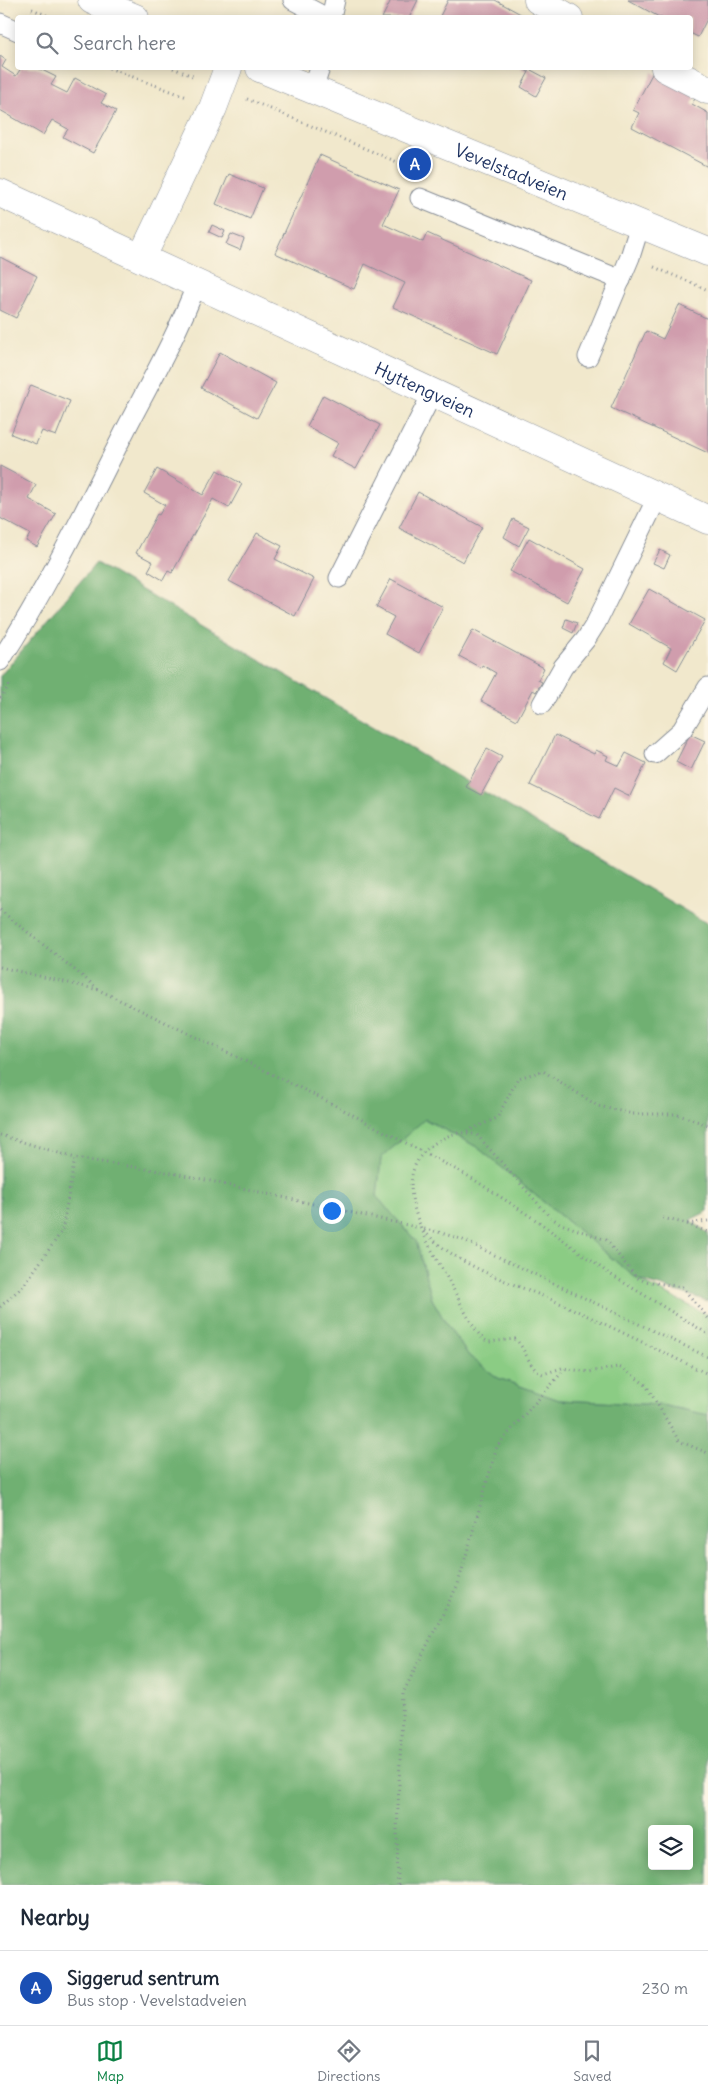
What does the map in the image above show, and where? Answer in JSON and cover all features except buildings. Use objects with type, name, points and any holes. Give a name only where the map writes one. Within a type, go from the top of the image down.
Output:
[{"type":"street","points":[[92,0],[129,15]]},
{"type":"street","points":[[538,0],[565,15]]},
{"type":"street","points":[[142,258],[213,108],[227,70]]},
{"type":"street","name":"Vevelstadveien","points":[[270,70],[317,79],[640,225],[708,252]]},
{"type":"street","points":[[669,70],[708,90]]},
{"type":"street","name":"Hyttengveien","points":[[0,193],[708,520]]},
{"type":"lane","points":[[293,0],[321,15]]},
{"type":"lane","points":[[332,15],[335,0]]},
{"type":"lane","points":[[0,23],[15,29]]},
{"type":"lane","points":[[420,198],[620,280]]},
{"type":"lane","points":[[588,357],[620,280],[640,225]]},
{"type":"lane","points":[[0,661],[34,604],[112,458],[174,338],[197,283]]},
{"type":"lane","points":[[340,578],[433,392]]},
{"type":"lane","points":[[542,704],[563,667],[586,639],[596,623],[658,496]]},
{"type":"lane","points":[[656,754],[682,730],[708,687]]},
{"type":"path","points":[[114,70],[213,108]]},
{"type":"path","points":[[0,910],[101,991],[423,1151],[470,1177],[539,1222],[608,1273],[708,1334]]},
{"type":"path","points":[[0,967],[101,991]]},
{"type":"path","points":[[466,1132],[497,1118],[518,1078],[543,1071],[598,1106],[633,1114],[676,1114],[708,1125]]},
{"type":"path","points":[[708,1318],[682,1287],[644,1281],[636,1277],[606,1240],[561,1224],[550,1217],[477,1134],[456,1132],[448,1135],[423,1151],[413,1169],[412,1184],[415,1215],[483,1339],[488,1342],[515,1339],[522,1345],[539,1372],[548,1373],[562,1368],[589,1372],[618,1367],[632,1373],[646,1385],[679,1440],[708,1453]]},
{"type":"path","points":[[0,1135],[74,1158],[179,1174],[421,1228],[461,1239],[708,1357]]},
{"type":"path","points":[[0,1307],[24,1285],[62,1231],[74,1158]]},
{"type":"path","points":[[663,1218],[708,1232]]},
{"type":"path","points":[[687,1224],[708,1221]]},
{"type":"path","points":[[421,1228],[437,1246],[470,1264],[565,1306],[708,1374]]},
{"type":"path","points":[[398,1885],[397,1830],[403,1692],[458,1584],[497,1446],[565,1369]]},
{"type":"green space","points":[[96,563],[708,924],[708,1211],[690,1220],[708,1233],[708,1301],[637,1279],[477,1147],[425,1119],[381,1158],[377,1197],[416,1241],[432,1299],[448,1327],[469,1356],[498,1378],[559,1400],[661,1405],[708,1415],[708,1885],[0,1885],[0,676]]},
{"type":"green space","points":[[424,1119],[477,1147],[637,1279],[708,1315],[708,1415],[661,1405],[559,1400],[498,1378],[469,1356],[448,1327],[432,1299],[416,1241],[377,1197],[381,1158]]},
{"type":"place","name":"Siggerud sentrum","points":[[415,164]]}]
